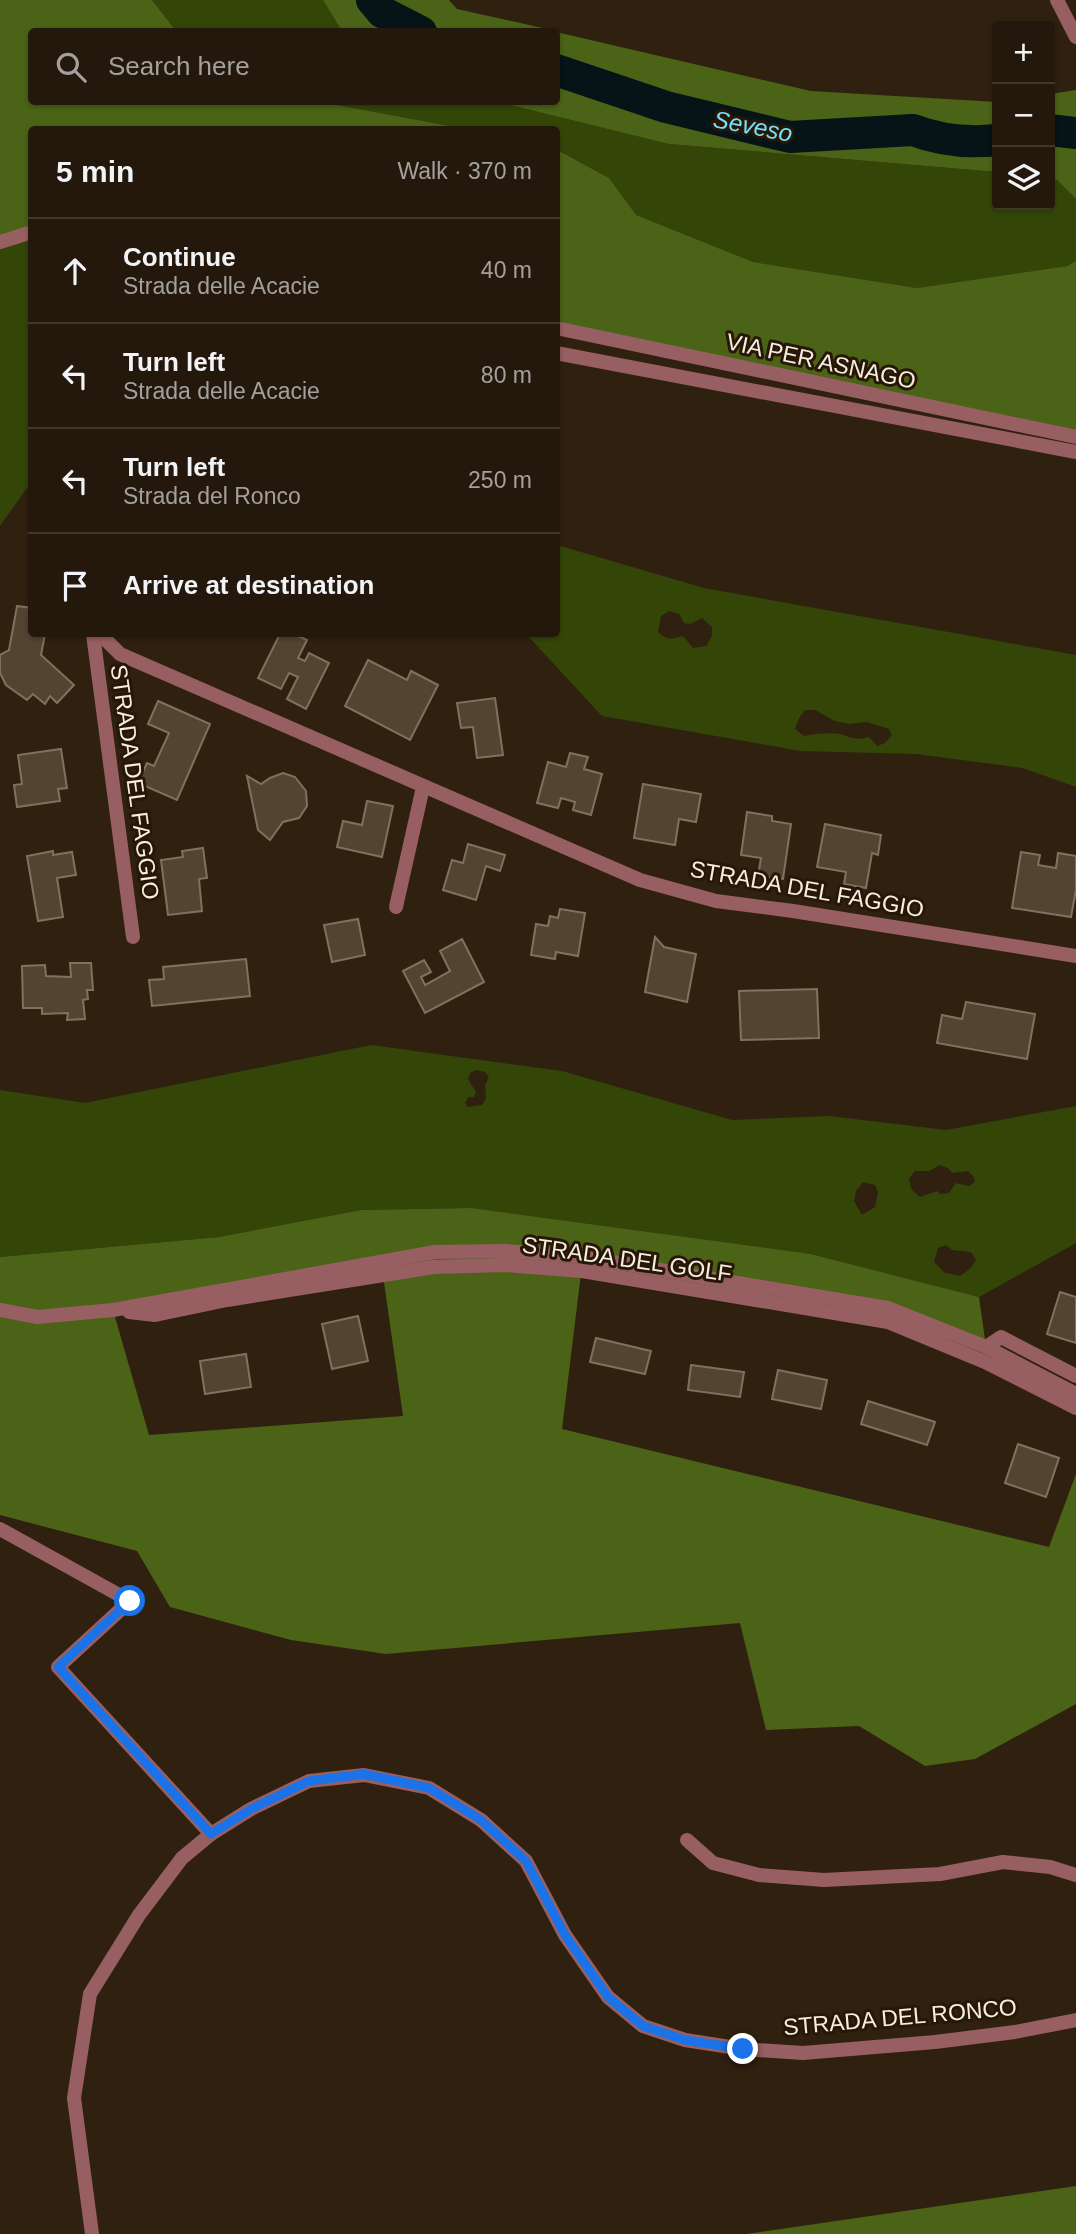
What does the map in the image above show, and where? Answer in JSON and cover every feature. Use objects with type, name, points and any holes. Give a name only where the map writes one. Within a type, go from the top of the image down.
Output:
[{"type":"street","points":[[1057,0],[1076,37]]},
{"type":"street","points":[[0,242],[28,233]]},
{"type":"street","name":"VIA PER ASNAGO","points":[[560,329],[1076,437]]},
{"type":"street","points":[[560,354],[1076,452]]},
{"type":"street","name":"STRADA DEL FAGGIO","points":[[93,637],[133,937]]},
{"type":"street","name":"STRADA DEL FAGGIO","points":[[103,637],[120,654],[640,880],[716,901],[1076,956]]},
{"type":"street","points":[[396,907],[423,787]]},
{"type":"street","name":"STRADA DEL GOLF","points":[[0,1310],[37,1317],[113,1310],[435,1252],[505,1251],[583,1257],[888,1308],[986,1347],[1076,1394]]},
{"type":"street","name":"STRADA DEL GOLF","points":[[113,1310],[155,1315],[228,1300],[434,1267],[505,1265],[582,1271],[888,1322],[985,1362],[1076,1408]]},
{"type":"street","name":"STRADA DEL GOLF","points":[[986,1347],[1001,1337],[1076,1376]]},
{"type":"street","points":[[0,1529],[130,1601],[58,1667],[211,1834]]},
{"type":"street","name":"STRADA DEL RONCO","points":[[92,2234],[74,2098],[90,1994],[139,1915],[182,1858],[211,1834],[251,1809],[309,1781],[364,1774],[429,1788],[481,1820],[526,1861],[565,1935],[608,1997],[643,2026],[685,2040],[743,2049],[803,2053],[1015,2032],[1076,2020]]},
{"type":"street","points":[[687,1840],[713,1863],[759,1875],[824,1880],[940,1874],[1003,1861],[1050,1867],[1076,1875]]},
{"type":"green space","points":[[0,0],[152,0],[174,28],[28,28],[28,105],[337,105],[450,126],[28,126],[28,233],[0,242]]},
{"type":"green space","points":[[152,0],[323,0],[340,28],[174,28]]},
{"type":"green space","points":[[323,0],[449,0],[457,9],[542,28],[340,28]]},
{"type":"green space","points":[[560,33],[811,91],[992,102],[992,172],[669,144],[510,105],[560,105]]},
{"type":"green space","points":[[1076,90],[1076,199],[1055,180],[1055,93]]},
{"type":"green space","points":[[337,105],[510,105],[669,144],[992,172],[992,210],[1055,210],[1057,180],[1076,199],[1076,261],[1067,266],[917,288],[753,262],[635,215],[609,178],[560,151],[560,126],[450,126]]},
{"type":"green space","points":[[560,151],[609,178],[636,215],[753,262],[917,288],[1067,266],[1076,261],[1076,437],[560,329]]},
{"type":"green space","points":[[28,233],[28,486],[0,526],[0,242]]},
{"type":"green space","points":[[560,546],[704,588],[1076,655],[1076,787],[1023,768],[916,754],[801,751],[602,716],[529,637],[560,637]],"holes":[[[669,611],[679,614],[684,623],[690,624],[702,618],[712,627],[712,636],[706,646],[693,648],[683,636],[670,639],[658,632],[661,616]],[[805,710],[815,710],[835,721],[849,724],[867,722],[889,729],[892,735],[885,743],[877,746],[869,737],[857,739],[832,733],[804,736],[795,729],[798,720]]]},
{"type":"green space","points":[[371,1045],[562,1071],[732,1120],[829,1116],[946,1130],[1076,1106],[1076,1243],[979,1297],[811,1254],[472,1208],[361,1210],[219,1237],[0,1257],[0,1090],[85,1103]],"holes":[[[476,1070],[485,1072],[489,1077],[485,1085],[486,1098],[482,1105],[468,1107],[465,1103],[468,1097],[474,1097],[476,1092],[468,1079],[470,1073]],[[940,1165],[952,1173],[968,1171],[975,1182],[969,1186],[956,1183],[949,1193],[940,1194],[937,1191],[920,1197],[911,1189],[909,1179],[915,1171],[929,1171]],[[863,1182],[875,1185],[878,1192],[875,1207],[862,1215],[854,1201],[856,1191]],[[946,1245],[952,1250],[971,1252],[976,1260],[971,1268],[960,1276],[945,1273],[934,1262],[938,1248]]]},
{"type":"green space","points":[[472,1208],[811,1254],[979,1297],[986,1347],[583,1257],[562,1429],[1049,1547],[1076,1474],[1076,1704],[975,1759],[925,1766],[859,1726],[766,1730],[740,1623],[386,1654],[291,1640],[170,1607],[137,1551],[0,1515],[0,1257],[219,1237],[361,1210]],"holes":[[[381,1261],[403,1416],[149,1435],[113,1310]]]},
{"type":"green space","points":[[1076,2186],[1076,2234],[746,2234]]},
{"type":"building","points":[[17,606],[28,607],[28,637],[44,637],[41,655],[74,685],[57,703],[50,696],[45,704],[33,694],[27,700],[6,685],[0,673],[0,655],[9,650]]},
{"type":"building","points":[[278,637],[300,637],[307,640],[298,658],[305,661],[309,653],[329,663],[306,709],[287,699],[298,677],[289,673],[281,689],[258,678]]},
{"type":"building","points":[[368,660],[407,680],[411,671],[438,685],[410,740],[345,706]]},
{"type":"building","points":[[495,698],[503,755],[477,758],[473,727],[461,728],[457,703]]},
{"type":"building","points":[[158,701],[210,724],[177,800],[138,783],[147,763],[154,766],[169,733],[148,724]]},
{"type":"building","points":[[61,749],[67,788],[58,789],[60,801],[17,807],[14,785],[22,784],[18,755]]},
{"type":"building","points":[[570,753],[588,757],[584,769],[602,774],[591,815],[573,810],[575,802],[561,798],[558,808],[537,803],[548,762],[566,767]]},
{"type":"building","points":[[283,773],[295,777],[306,791],[307,806],[299,818],[283,822],[270,840],[258,830],[247,776],[261,784]]},
{"type":"building","points":[[643,784],[701,794],[696,822],[679,819],[675,845],[634,838]]},
{"type":"building","points":[[367,801],[393,806],[382,857],[337,847],[343,821],[362,825]]},
{"type":"building","points":[[747,812],[772,816],[772,821],[791,824],[783,879],[758,876],[761,858],[741,855]]},
{"type":"building","points":[[825,824],[881,835],[878,855],[872,853],[866,888],[844,884],[846,872],[817,867]]},
{"type":"building","points":[[468,844],[505,855],[500,871],[486,866],[476,900],[443,890],[452,860],[463,863]]},
{"type":"building","points":[[203,848],[207,878],[199,879],[202,911],[168,915],[161,860],[183,857],[182,851]]},
{"type":"building","points":[[53,851],[53,855],[72,852],[76,875],[57,878],[63,917],[38,921],[27,856]]},
{"type":"building","points":[[1021,852],[1040,855],[1038,865],[1056,868],[1058,853],[1076,856],[1076,890],[1071,917],[1012,908]]},
{"type":"building","points":[[560,909],[585,913],[578,956],[556,952],[555,959],[531,955],[536,924],[548,926],[550,916],[558,918]]},
{"type":"building","points":[[358,919],[365,955],[332,962],[324,925]]},
{"type":"building","points":[[655,937],[664,947],[696,954],[687,1002],[645,992]]},
{"type":"building","points":[[462,939],[484,982],[425,1013],[403,971],[424,960],[431,972],[421,977],[425,985],[450,971],[440,951]]},
{"type":"building","points":[[246,959],[250,996],[152,1006],[149,980],[164,979],[163,967]]},
{"type":"building","points":[[70,963],[91,963],[93,990],[87,990],[88,999],[83,1000],[85,1019],[67,1020],[68,1013],[42,1014],[42,1008],[23,1008],[22,966],[45,965],[46,976],[71,977]]},
{"type":"building","points":[[817,989],[819,1038],[741,1040],[739,991]]},
{"type":"building","points":[[966,1002],[1035,1014],[1027,1059],[937,1043],[942,1015],[962,1019]]},
{"type":"building","points":[[1060,1292],[1076,1297],[1076,1343],[1047,1334]]},
{"type":"building","points":[[358,1316],[368,1361],[332,1369],[322,1324]]},
{"type":"building","points":[[596,1338],[651,1351],[645,1374],[590,1362]]},
{"type":"building","points":[[246,1354],[251,1387],[205,1394],[200,1361]]},
{"type":"building","points":[[691,1365],[744,1372],[740,1397],[688,1390]]},
{"type":"building","points":[[778,1370],[827,1380],[821,1409],[772,1399]]},
{"type":"building","points":[[868,1401],[935,1422],[927,1445],[861,1424]]},
{"type":"building","points":[[1018,1444],[1059,1458],[1046,1497],[1005,1483]]},
{"type":"waterway","name":"Seveso","points":[[372,0],[382,12],[413,28]]},
{"type":"waterway","name":"Seveso","points":[[560,71],[666,107],[790,137],[913,130],[954,140],[992,140]]},
{"type":"waterway","name":"Seveso","points":[[1055,131],[1076,133]]},
{"type":"route","points":[[130,1601],[58,1667],[211,1834],[251,1809],[309,1781],[364,1774],[429,1788],[481,1820],[526,1861],[565,1935],[608,1997],[643,2026],[685,2040],[743,2049]]}]
